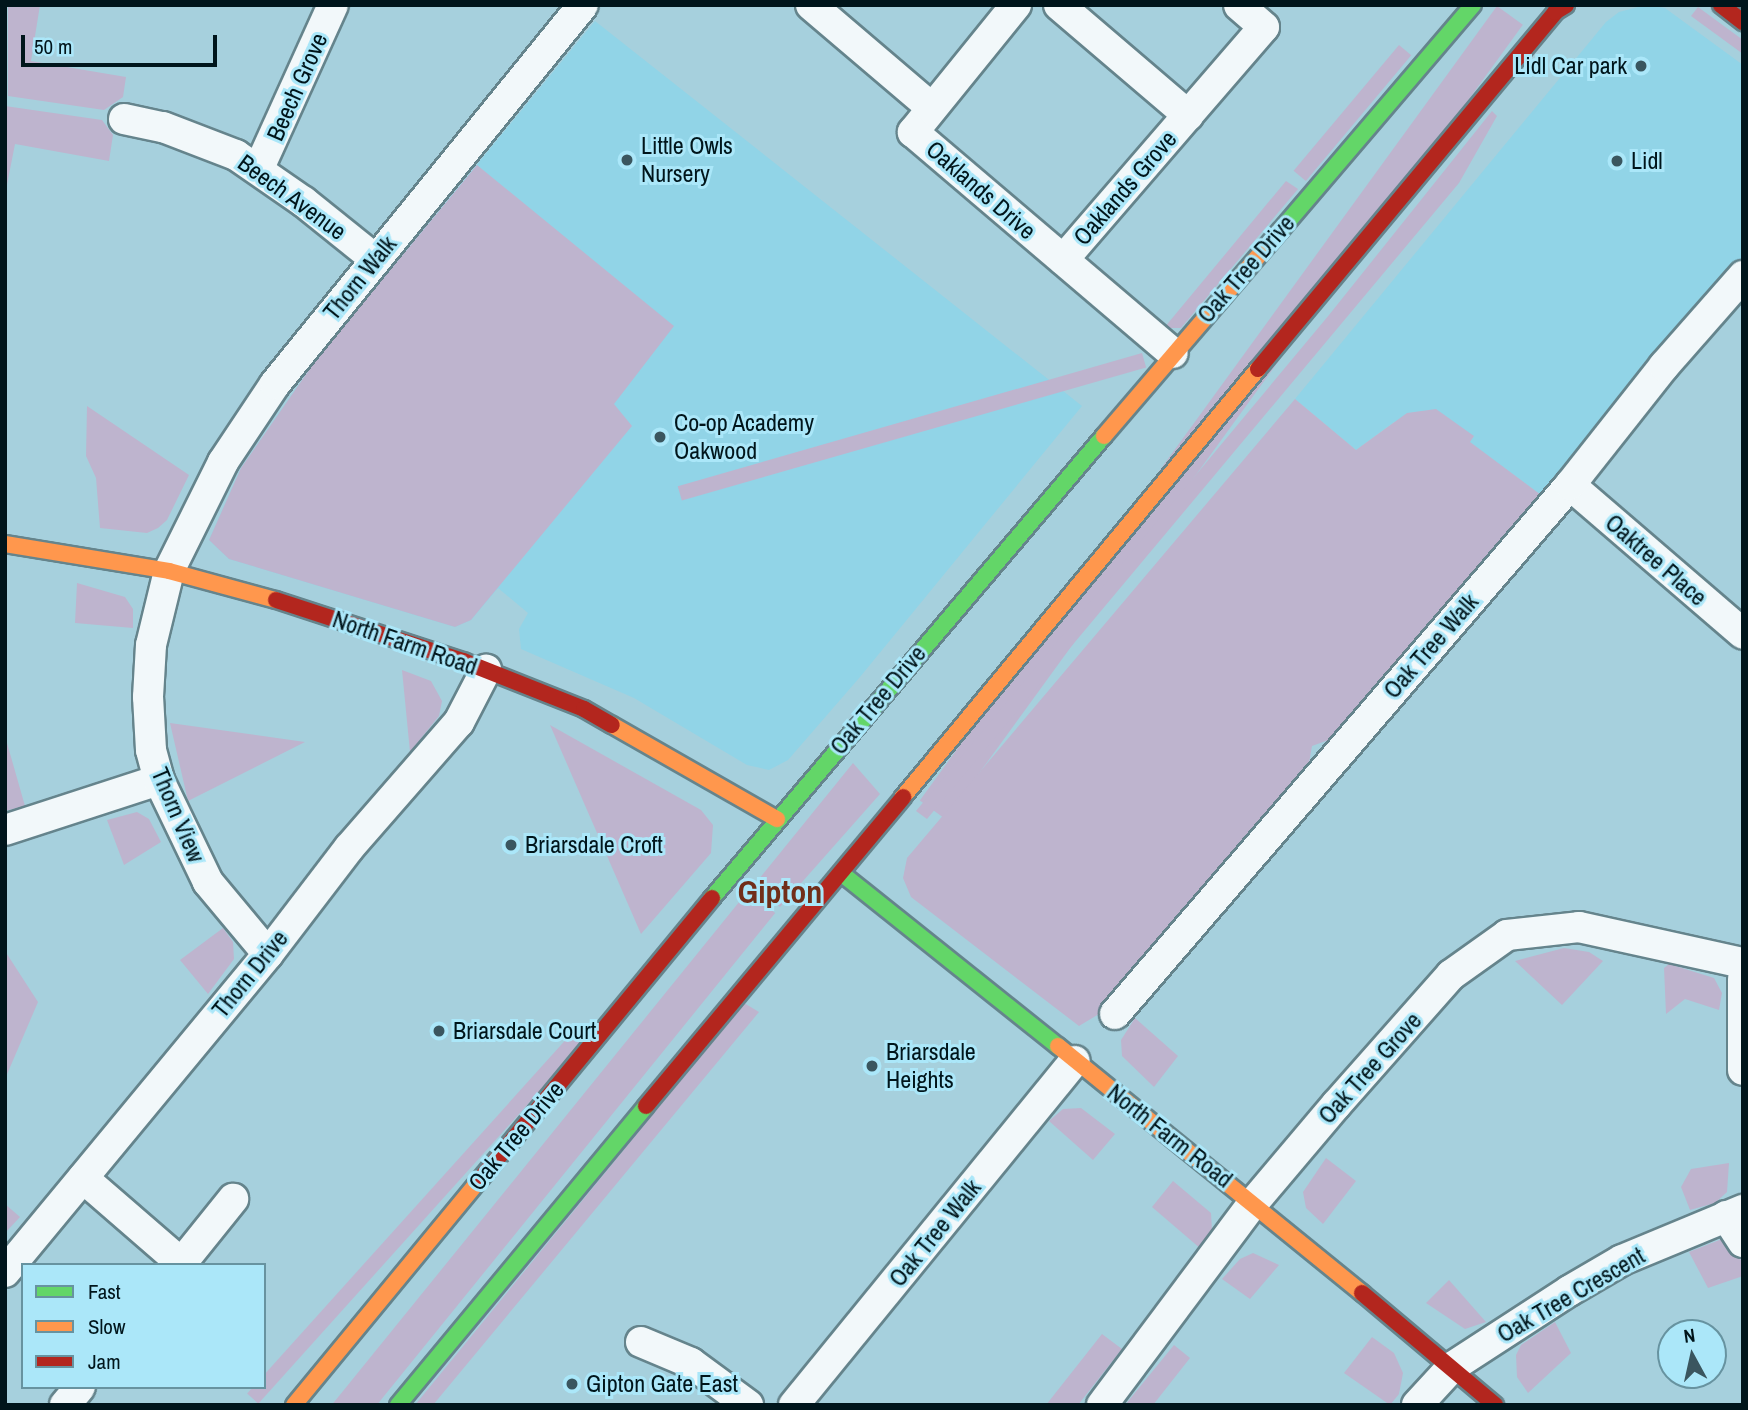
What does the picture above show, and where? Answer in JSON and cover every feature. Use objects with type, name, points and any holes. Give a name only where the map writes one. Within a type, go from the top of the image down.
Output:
[{"type":"street","name":"Beech Grove","points":[[259,168],[333,5]]},
{"type":"street","name":"Thorn Walk","points":[[169,571],[223,462],[275,384],[583,5]]},
{"type":"street","points":[[811,5],[932,108]]},
{"type":"street","name":"Oaklands Drive","points":[[1016,5],[913,132],[1173,353]]},
{"type":"street","name":"Oaklands Grove","points":[[1059,5],[1188,115]]},
{"type":"street","name":"Oaklands Grove","points":[[1063,260],[1264,27],[1239,5]]},
{"type":"street","name":"Oak Tree Drive","points":[[294,1405],[777,819],[1173,353],[1474,5]]},
{"type":"street","points":[[398,1405],[1555,12],[1566,5]]},
{"type":"street","points":[[1721,5],[1743,22]]},
{"type":"street","name":"Beech Avenue","points":[[124,119],[209,143],[259,168],[375,259]]},
{"type":"street","name":"Oak Tree Walk","points":[[1115,1014],[1570,485],[1664,366],[1743,276]]},
{"type":"street","name":"Oaktree Place","points":[[1570,485],[1743,634]]},
{"type":"street","name":"North Farm Road","points":[[5,544],[169,571],[367,628],[486,670],[584,709],[777,819]]},
{"type":"street","name":"Thorn View","points":[[169,571],[151,645],[151,750],[159,780],[208,882],[268,954]]},
{"type":"street","name":"Thorn Drive","points":[[5,1272],[268,954],[349,848],[459,722],[486,670]]},
{"type":"street","points":[[5,830],[159,780]]},
{"type":"street","name":"North Farm Road","points":[[841,873],[1254,1202],[1495,1405]]},
{"type":"street","name":"Oak Tree Grove","points":[[1102,1405],[1254,1202],[1451,975],[1507,935],[1579,928],[1743,963]]},
{"type":"street","points":[[1743,979],[1743,1070]]},
{"type":"street","name":"Oak Tree Walk","points":[[794,1405],[1075,1061]]},
{"type":"street","points":[[83,1178],[179,1263]]},
{"type":"street","points":[[181,1263],[233,1199]]},
{"type":"street","points":[[1734,1213],[1743,1242]]},
{"type":"street","name":"Oak Tree Crescent","points":[[1417,1405],[1452,1367],[1622,1260],[1734,1213]]},
{"type":"street","points":[[641,1342],[691,1363],[748,1405]]},
{"type":"street","points":[[65,1405],[78,1389]]},
{"type":"shaded area","points":[[8,5],[40,5],[31,61],[126,77],[123,97],[104,110],[8,96]]},
{"type":"shaded area","name":"Lidl","points":[[1646,5],[1665,8],[1743,65],[1743,257],[1541,495],[1469,442],[1474,436],[1394,422],[1356,450],[1295,399],[1606,22],[1619,12]]},
{"type":"shaded area","points":[[1497,6],[1523,25],[946,819],[920,800]]},
{"type":"shaded area","points":[[1698,7],[1743,40],[1743,54],[1691,16]]},
{"type":"shaded area","name":"Co-op Academy Oakwood","points":[[595,21],[1082,406],[860,677],[788,760],[769,770],[747,765],[634,698],[521,649],[519,629],[528,613],[498,588],[471,620],[455,627],[229,559],[209,540],[241,468],[316,360]]},
{"type":"shaded area","points":[[1399,45],[1411,55],[1306,181],[1294,171]]},
{"type":"shaded area","points":[[5,106],[102,120],[113,135],[109,161],[15,144],[5,195]]},
{"type":"shaded area","points":[[1492,111],[1497,116],[1459,183],[927,819],[916,811],[1329,315]]},
{"type":"shaded area","points":[[477,165],[674,326],[614,404],[632,426],[471,620],[455,627],[229,559],[209,540],[241,468],[316,360]]},
{"type":"shaded area","points":[[1286,181],[1298,189],[1181,328],[1164,328]]},
{"type":"shaded area","points":[[1142,353],[1146,367],[682,501],[678,486]]},
{"type":"shaded area","points":[[1295,399],[1356,450],[1407,413],[1436,409],[1474,436],[1470,442],[1541,495],[1334,738],[1312,746],[1308,769],[1099,1014],[1079,1026],[911,897],[903,878],[907,858]]},
{"type":"shaded area","points":[[87,406],[189,475],[167,520],[158,528],[147,533],[100,528],[96,478],[86,456]]},
{"type":"shaded area","points":[[77,583],[125,597],[133,609],[133,628],[75,623]]},
{"type":"shaded area","points":[[402,670],[431,681],[442,701],[439,716],[410,752]]},
{"type":"shaded area","points":[[5,712],[7,743],[25,806],[5,811]]},
{"type":"shaded area","points":[[170,723],[305,742],[188,801]]},
{"type":"shaded area","points":[[550,725],[701,810],[713,825],[711,853],[641,934]]},
{"type":"shaded area","points":[[853,763],[880,794],[780,907],[754,885]]},
{"type":"shaded area","points":[[137,812],[149,819],[161,842],[124,865],[107,820]]},
{"type":"shaded area","points":[[748,891],[775,913],[377,1405],[332,1405]]},
{"type":"shaded area","points":[[223,928],[233,942],[234,959],[208,994],[180,960]]},
{"type":"shaded area","points":[[1564,948],[1589,952],[1603,961],[1562,1005],[1515,961]]},
{"type":"shaded area","points":[[5,951],[38,1002],[5,1079]]},
{"type":"shaded area","points":[[1669,964],[1714,978],[1722,993],[1719,1010],[1685,999],[1666,1014],[1664,968]]},
{"type":"shaded area","points":[[744,1003],[759,1012],[433,1405],[415,1405]]},
{"type":"shaded area","points":[[1135,1018],[1178,1056],[1154,1087],[1122,1056],[1121,1040]]},
{"type":"shaded area","points":[[579,1025],[590,1035],[258,1404],[247,1394],[251,1389],[266,1389],[266,1373]]},
{"type":"shaded area","points":[[1081,1108],[1115,1134],[1093,1160],[1049,1121],[1063,1109]]},
{"type":"shaded area","points":[[1326,1158],[1356,1181],[1323,1224],[1306,1208],[1303,1192]]},
{"type":"shaded area","points":[[1729,1163],[1727,1192],[1715,1203],[1690,1210],[1681,1187],[1691,1169]]},
{"type":"shaded area","points":[[1173,1181],[1211,1213],[1212,1231],[1201,1249],[1152,1207]]},
{"type":"shaded area","points":[[5,1204],[20,1217],[5,1233]]},
{"type":"shaded area","points":[[1722,1239],[1743,1262],[1743,1276],[1708,1288],[1689,1252]]},
{"type":"shaded area","points":[[1253,1253],[1279,1265],[1250,1299],[1222,1279],[1240,1259]]},
{"type":"shaded area","points":[[1449,1280],[1486,1322],[1465,1329],[1426,1303]]},
{"type":"shaded area","points":[[1555,1322],[1571,1353],[1528,1393],[1517,1377],[1516,1355],[1521,1345]]},
{"type":"shaded area","points":[[1102,1334],[1122,1349],[1078,1405],[1046,1405]]},
{"type":"shaded area","points":[[1372,1337],[1394,1353],[1403,1373],[1399,1394],[1390,1405],[1344,1373]]},
{"type":"shaded area","points":[[1174,1345],[1190,1358],[1153,1405],[1125,1405]]},
{"type":"traffic: fast","points":[[1280,231],[1473,5]]},
{"type":"traffic: fast","points":[[712,898],[1104,436]]},
{"type":"traffic: fast","points":[[841,873],[1058,1046]]},
{"type":"traffic: fast","points":[[398,1405],[646,1106]]},
{"type":"traffic: slow","points":[[1104,436],[1280,231]]},
{"type":"traffic: slow","points":[[903,797],[1258,369]]},
{"type":"traffic: slow","points":[[5,544],[169,571],[276,600]]},
{"type":"traffic: slow","points":[[612,725],[777,819]]},
{"type":"traffic: slow","points":[[1058,1046],[1362,1293]]},
{"type":"traffic: slow","points":[[294,1405],[478,1182]]},
{"type":"traffic: jam","points":[[1258,369],[1555,12],[1566,5]]},
{"type":"traffic: jam","points":[[1721,5],[1743,22]]},
{"type":"traffic: jam","points":[[276,600],[463,661],[584,709],[612,725]]},
{"type":"traffic: jam","points":[[646,1106],[903,797]]},
{"type":"traffic: jam","points":[[478,1182],[712,898]]},
{"type":"traffic: jam","points":[[1362,1293],[1495,1405]]},
{"type":"place","name":"Lidl Car park","points":[[1641,66]]},
{"type":"place","name":"Little Owls Nursery","points":[[627,160]]},
{"type":"place","name":"Lidl","points":[[1617,161]]},
{"type":"place","name":"Co-op Academy Oakwood","points":[[660,437]]},
{"type":"place","name":"Briarsdale Croft","points":[[511,845]]},
{"type":"place","name":"Briarsdale Court","points":[[439,1031]]},
{"type":"place","name":"Briarsdale Heights","points":[[872,1066]]},
{"type":"place","name":"Gipton Gate East","points":[[572,1384]]},
{"type":"district","name":"Gipton","points":[[780,892]]}]
